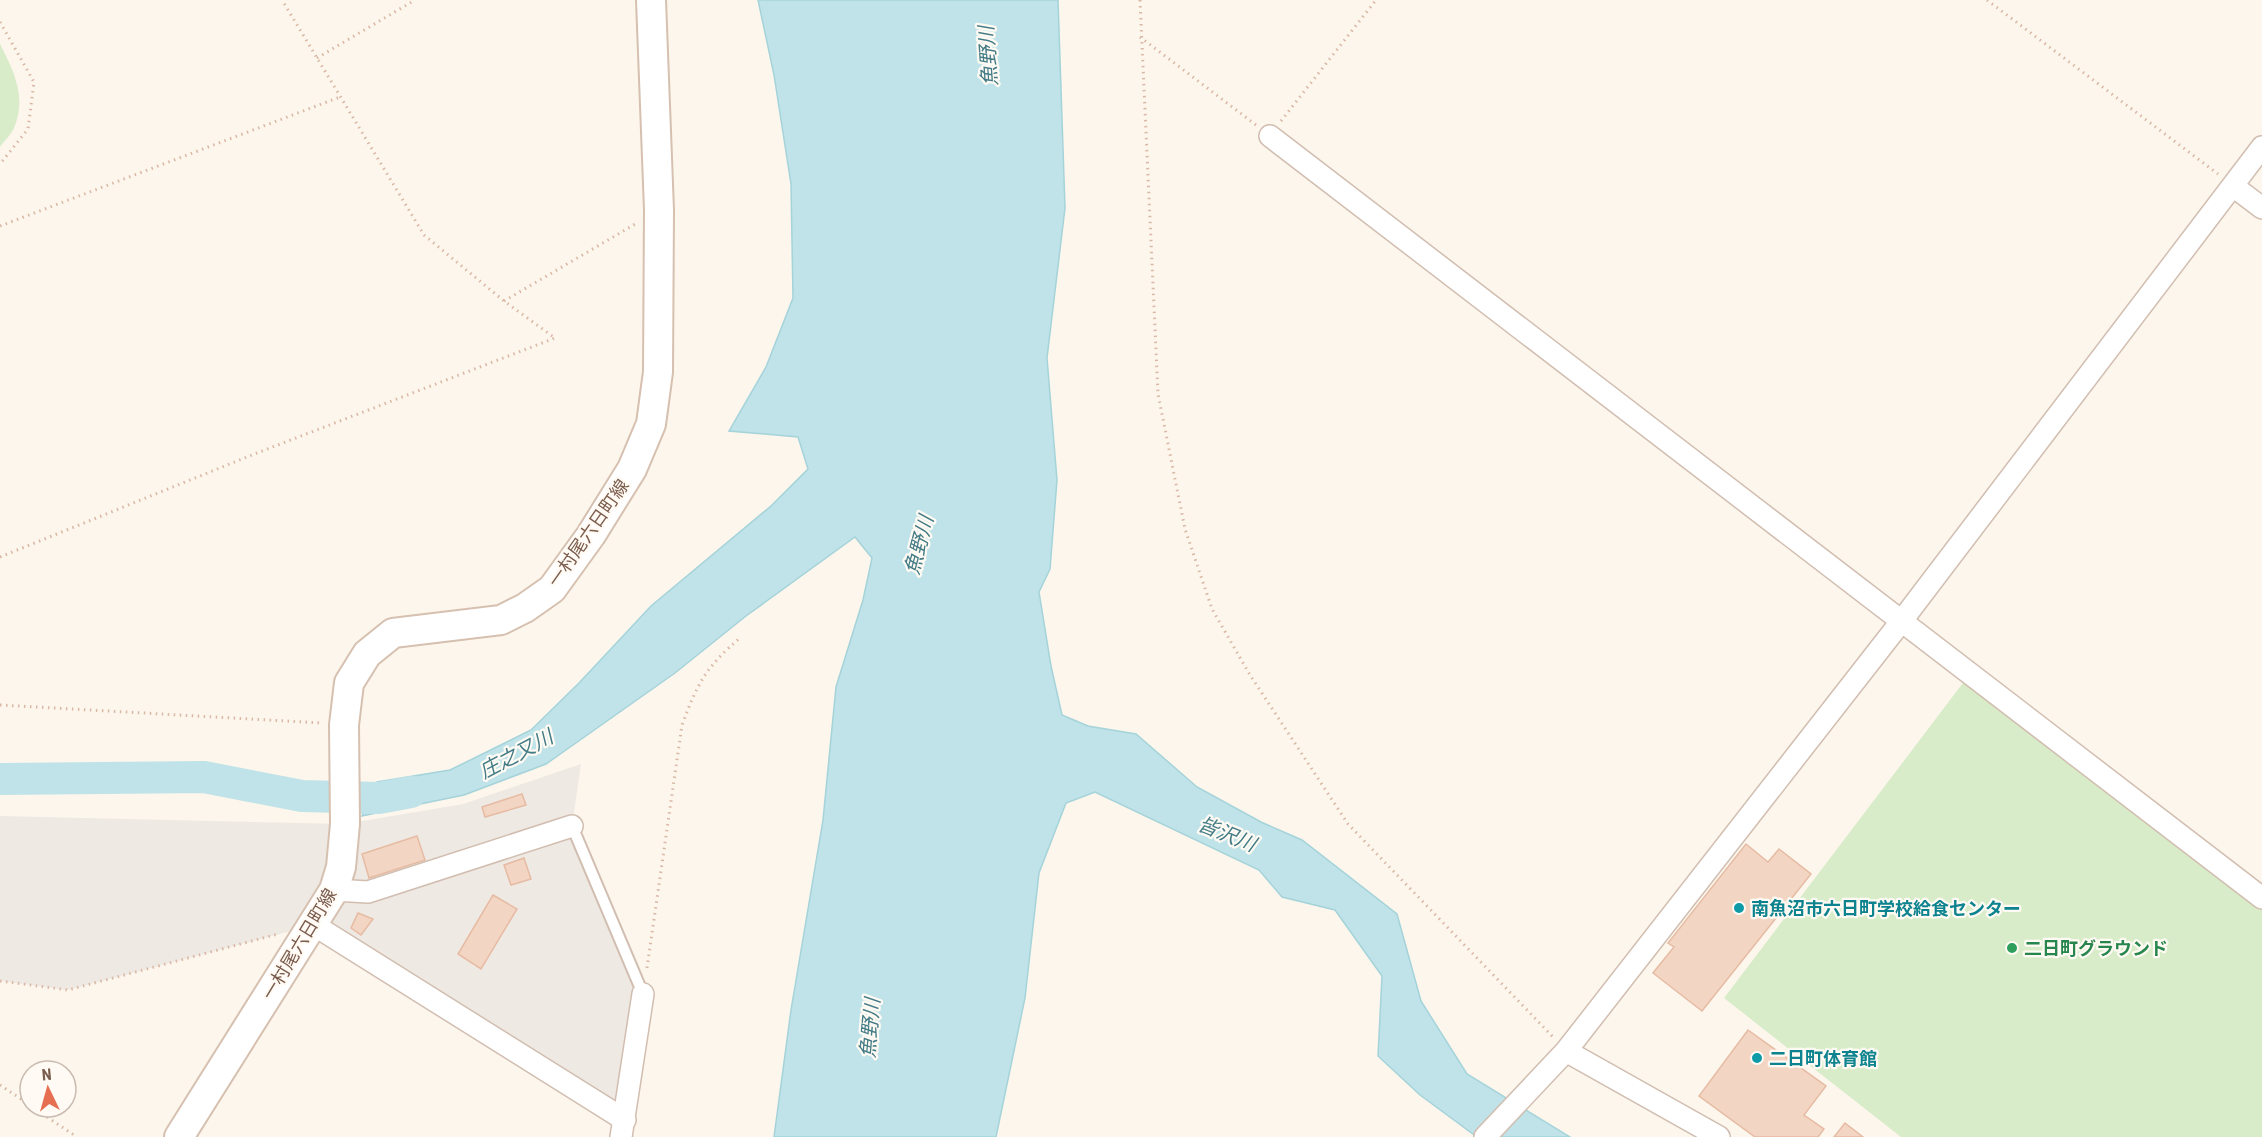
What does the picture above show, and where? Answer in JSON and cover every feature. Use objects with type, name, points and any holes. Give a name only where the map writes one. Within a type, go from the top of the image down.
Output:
[{"type":"main road","name":"一村尾六日町線","points":[[179,1137],[334,890],[341,867],[345,824],[344,729],[349,683],[367,654],[393,633],[501,620],[525,608],[552,589],[591,535],[632,469],[651,424],[658,372],[659,210],[651,0]]},
{"type":"street","points":[[1270,136],[1900,623],[2262,898]]},
{"type":"street","points":[[1485,1137],[1566,1051],[1900,623],[2262,147]]},
{"type":"street","points":[[2233,186],[2262,208]]},
{"type":"street","points":[[334,890],[368,892],[572,826]]},
{"type":"street","points":[[314,925],[623,1128],[643,994]]},
{"type":"street","points":[[1566,1051],[1719,1137]]},
{"type":"lane","points":[[572,826],[643,994]]},
{"type":"path","points":[[0,557],[257,453],[555,338],[504,301],[424,235],[282,0]]},
{"type":"path","points":[[317,58],[415,0]]},
{"type":"path","points":[[1140,0],[1158,394],[1185,529],[1212,609],[1250,675],[1348,824],[1566,1051]]},
{"type":"path","points":[[1140,37],[1270,136],[1376,0]]},
{"type":"path","points":[[1987,0],[2233,186]]},
{"type":"path","points":[[0,22],[34,82],[28,129],[0,164]]},
{"type":"path","points":[[0,226],[340,97]]},
{"type":"path","points":[[504,301],[659,210]]},
{"type":"path","points":[[643,994],[682,725],[696,687],[717,657],[741,637]]},
{"type":"path","points":[[0,705],[344,729]]},
{"type":"path","points":[[0,981],[69,990],[280,934]]},
{"type":"path","points":[[0,1085],[18,1097]]},
{"type":"path","points":[[50,1119],[77,1137]]},
{"type":"shaded area","points":[[581,764],[572,826],[643,994],[625,1120],[314,925],[68,990],[0,981],[0,816],[345,824],[463,804]]},
{"type":"green space","points":[[0,44],[14,75],[19,106],[14,128],[0,147]]},
{"type":"green space","name":"二日町グラウンド","points":[[1969,675],[2262,898],[2262,1137],[1901,1137],[1724,998]]},
{"type":"water","points":[[758,0],[1058,0],[1065,208],[1047,358],[1057,480],[1050,569],[1039,592],[1051,666],[1062,715],[1088,726],[1136,734],[1197,787],[1261,822],[1302,840],[1397,914],[1421,1001],[1467,1074],[1570,1137],[1477,1137],[1420,1095],[1378,1056],[1382,976],[1335,910],[1282,897],[1259,870],[1095,792],[1066,803],[1039,873],[1025,998],[996,1137],[774,1137],[791,1010],[823,820],[836,687],[863,600],[872,558],[855,537],[746,616],[675,673],[546,764],[464,795],[362,816],[377,782],[450,770],[531,730],[579,683],[651,606],[771,506],[808,469],[798,437],[729,431],[766,367],[793,298],[791,184],[774,75]]},
{"type":"building","points":[[522,794],[526,805],[485,817],[482,807]]},
{"type":"building","points":[[417,836],[425,860],[369,878],[362,854]]},
{"type":"building","name":"南魚沼市六日町学校給食センター","points":[[1746,844],[1768,862],[1779,849],[1811,874],[1702,1011],[1653,973],[1674,947],[1668,943]]},
{"type":"building","points":[[524,858],[531,879],[511,885],[504,865]]},
{"type":"building","points":[[493,895],[517,909],[481,969],[458,954]]},
{"type":"building","points":[[358,913],[373,919],[361,935],[351,928]]},
{"type":"building","name":"二日町体育館","points":[[1748,1030],[1826,1086],[1804,1115],[1824,1129],[1818,1137],[1755,1137],[1699,1096]]},
{"type":"building","points":[[1845,1123],[1863,1137],[1834,1137]]},
{"type":"waterway","name":"庄之又川","points":[[0,779],[204,777],[302,796],[379,798],[411,792]]},
{"type":"place","name":"南魚沼市六日町学校給食センター","points":[[1739,908]]},
{"type":"place","name":"二日町グラウンド","points":[[2012,948]]},
{"type":"place","name":"二日町体育館","points":[[1757,1058]]},
{"type":"water label","name":"魚野川","points":[[988,56]]},
{"type":"water label","name":"魚野川","points":[[919,545]]},
{"type":"water label","name":"皆沢川","points":[[1227,834]]},
{"type":"water label","name":"魚野川","points":[[870,1028]]}]
